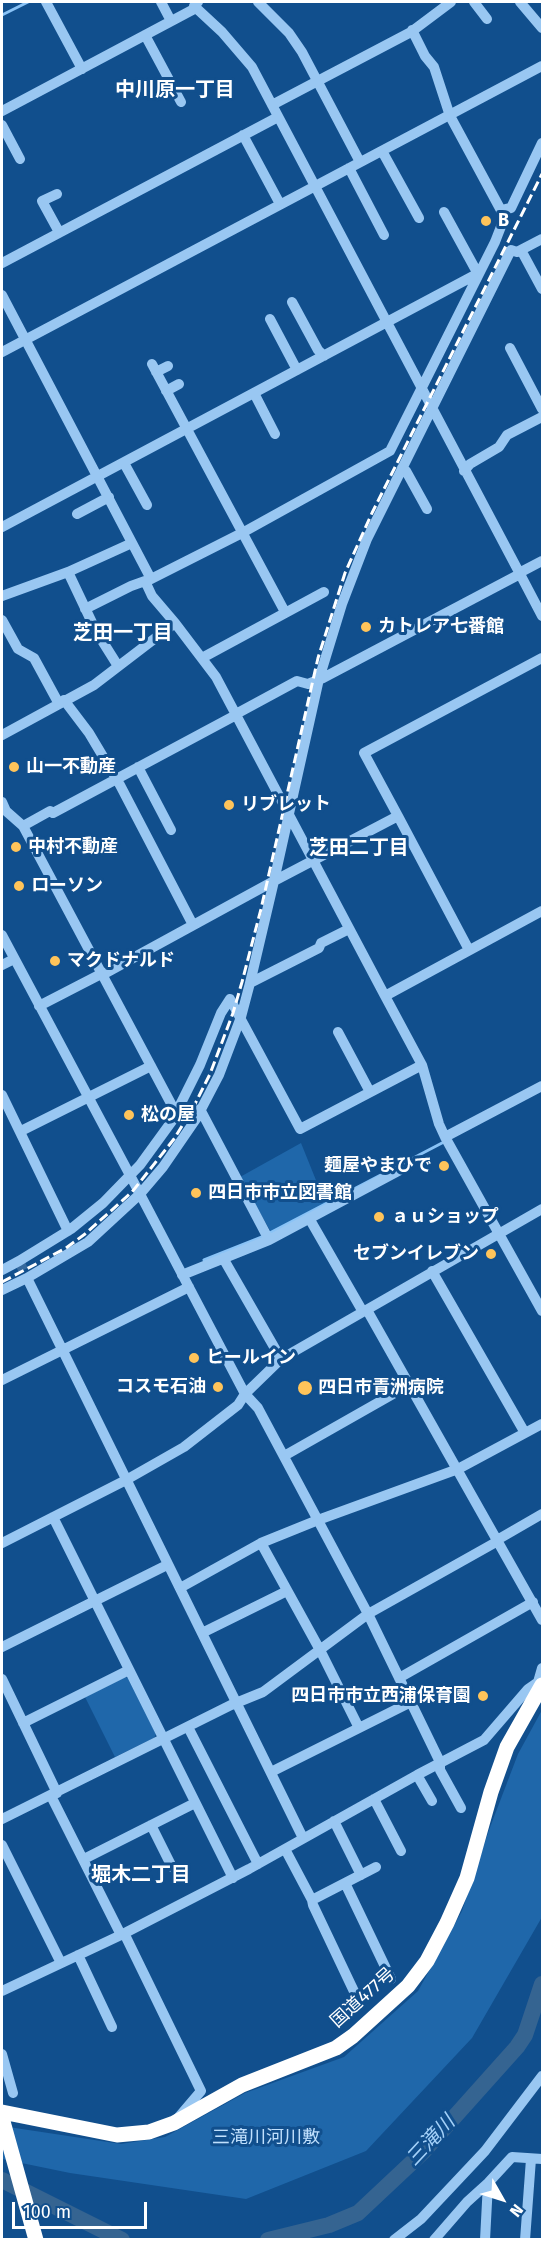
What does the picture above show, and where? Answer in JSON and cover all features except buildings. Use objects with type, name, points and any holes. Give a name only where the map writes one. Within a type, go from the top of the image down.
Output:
[{"type":"highway","name":"国道477号","points":[[2,2112],[117,2135],[149,2133],[242,2085],[336,2049],[376,2017],[408,1986],[427,1961],[467,1878],[491,1792],[507,1747],[541,1684]]},
{"type":"highway","points":[[3,2123],[36,2240]]},
{"type":"street","points":[[46,2],[82,69]]},
{"type":"street","points":[[161,2],[171,21]]},
{"type":"street","points":[[258,2],[289,33],[306,59],[360,162]]},
{"type":"street","points":[[427,2],[433,13]]},
{"type":"street","points":[[272,105],[412,30],[451,2]]},
{"type":"street","points":[[474,2],[486,19]]},
{"type":"street","points":[[520,2],[543,28]]},
{"type":"street","points":[[2,111],[146,35],[197,5],[252,67],[464,471],[543,616]]},
{"type":"street","points":[[412,30],[425,56],[434,67],[450,116],[503,214]]},
{"type":"street","points":[[146,35],[182,102]]},
{"type":"street","points":[[2,352],[450,116],[454,111],[543,66]]},
{"type":"street","points":[[2,262],[278,117]]},
{"type":"street","points":[[2,125],[20,159]]},
{"type":"street","points":[[243,135],[280,204]]},
{"type":"street","points":[[85,609],[242,533],[388,452],[500,232],[503,214],[506,209],[511,208],[543,143]]},
{"type":"street","points":[[382,151],[419,218]]},
{"type":"street","points":[[349,168],[384,235]]},
{"type":"street","points":[[57,194],[42,201],[59,232]]},
{"type":"street","points":[[444,212],[478,274]]},
{"type":"street","points":[[2,1290],[88,1242],[140,1194],[187,1134],[219,1075],[241,1017],[320,680],[336,622],[354,572],[367,539],[511,250],[517,252],[543,239]]},
{"type":"street","points":[[522,250],[543,289]]},
{"type":"street","points":[[2,527],[478,274]]},
{"type":"street","points":[[2,295],[132,543],[148,580],[152,596],[216,677],[236,714],[422,1065],[445,1137],[543,1311]]},
{"type":"street","points":[[292,302],[318,350],[324,356]]},
{"type":"street","points":[[270,319],[297,370]]},
{"type":"street","points":[[510,348],[543,409]]},
{"type":"street","points":[[168,366],[154,368],[285,612]]},
{"type":"street","points":[[166,391],[179,384]]},
{"type":"street","points":[[254,393],[275,434]]},
{"type":"street","points":[[464,471],[470,464],[499,447],[507,435],[543,417]]},
{"type":"street","points":[[124,462],[147,506]]},
{"type":"street","points":[[402,468],[406,471],[427,509]]},
{"type":"street","points":[[77,514],[109,497]]},
{"type":"street","points":[[2,596],[68,572],[132,543]]},
{"type":"street","points":[[23,826],[50,811],[53,813],[297,681],[308,684],[320,680],[543,561]]},
{"type":"street","points":[[68,572],[85,609],[118,666]]},
{"type":"street","points":[[202,658],[324,592]]},
{"type":"street","points":[[2,620],[18,649],[34,658],[62,702],[89,733],[193,925]]},
{"type":"street","points":[[2,735],[93,685],[175,623]]},
{"type":"street","points":[[469,951],[364,753],[543,658]]},
{"type":"street","points":[[138,767],[171,830]]},
{"type":"street","points":[[3,808],[23,826],[176,1113]]},
{"type":"street","points":[[39,1006],[398,816]]},
{"type":"street","points":[[385,996],[543,911]]},
{"type":"street","points":[[250,983],[319,948],[321,943],[349,929]]},
{"type":"street","points":[[2,935],[245,1394],[258,1408],[368,1614],[440,1762],[440,1770],[461,1808]]},
{"type":"street","points":[[2,965],[14,959]]},
{"type":"street","points":[[2,1270],[68,1231],[103,1203],[129,1177],[176,1113],[200,1065],[221,1013],[230,999],[300,1129],[422,1065]]},
{"type":"street","points":[[338,1032],[370,1092]]},
{"type":"street","points":[[21,1131],[152,1066]]},
{"type":"street","points":[[445,1137],[543,1086]]},
{"type":"street","points":[[2,1095],[68,1231]]},
{"type":"street","points":[[200,1109],[267,1236]]},
{"type":"street","points":[[182,1275],[309,1218],[400,1170]]},
{"type":"street","points":[[2,1543],[126,1480],[184,1447],[238,1405],[245,1394],[281,1359],[543,1209]]},
{"type":"street","points":[[309,1218],[458,1469],[543,1620]]},
{"type":"street","points":[[223,1258],[281,1359]]},
{"type":"street","points":[[432,1271],[525,1433]]},
{"type":"street","points":[[27,1278],[303,1838]]},
{"type":"street","points":[[2,1380],[189,1287]]},
{"type":"street","points":[[284,1456],[409,1385]]},
{"type":"street","points":[[180,1588],[261,1543],[458,1469],[543,1424]]},
{"type":"street","points":[[2,1819],[263,1692],[368,1614],[543,1514]]},
{"type":"street","points":[[52,1517],[233,1878]]},
{"type":"street","points":[[261,1543],[320,1650],[359,1728]]},
{"type":"street","points":[[2,1647],[167,1565]]},
{"type":"street","points":[[202,1634],[287,1591]]},
{"type":"street","points":[[399,1678],[533,1602]]},
{"type":"street","points":[[2,1991],[123,1934],[233,1878],[440,1762],[484,1740],[528,1689],[541,1684],[543,1668]]},
{"type":"street","points":[[23,1723],[129,1670]]},
{"type":"street","points":[[2,1679],[84,1859],[201,2091],[174,2122]]},
{"type":"street","points":[[271,1772],[411,1702]]},
{"type":"street","points":[[188,1727],[258,1864]]},
{"type":"street","points":[[417,1775],[432,1801]]},
{"type":"street","points":[[374,1799],[401,1851]]},
{"type":"street","points":[[84,1859],[195,1803]]},
{"type":"street","points":[[334,1821],[361,1875]]},
{"type":"street","points":[[151,1825],[172,1867]]},
{"type":"street","points":[[2,1845],[61,1963]]},
{"type":"street","points":[[285,1849],[312,1900],[360,2004]]},
{"type":"street","points":[[312,1900],[376,1867]]},
{"type":"street","points":[[345,1883],[391,1979]]},
{"type":"street","points":[[78,1955],[112,2027]]},
{"type":"street","points":[[2,2054],[13,2093]]},
{"type":"street","points":[[394,2240],[422,2219],[478,2159],[543,2076]]},
{"type":"street","points":[[434,2240],[467,2202],[512,2157],[537,2159],[525,2240]]},
{"type":"street","points":[[485,2240],[488,2183]]},
{"type":"green space","points":[[301,1143],[326,1205],[272,1234],[240,1177]]},
{"type":"green space","points":[[125,1677],[129,1678],[156,1734],[154,1738],[115,1757],[85,1697]]},
{"type":"green space","name":"三滝川河川敷","points":[[542,1710],[542,1917],[472,2038],[366,2151],[246,2199],[70,2173],[2,2159],[2,2126],[121,2144],[165,2137],[245,2093],[344,2057],[418,1991],[462,1911],[518,1754]]},
{"type":"waterway","points":[[2,15],[28,2]]},
{"type":"waterway","points":[[204,1260],[262,1237],[442,1143]]},
{"type":"waterway","name":"三滝川","points":[[268,2240],[329,2225],[358,2213],[423,2152],[517,2047],[525,2035],[542,1984]]},
{"type":"waterway","name":"三滝川","points":[[2,2180],[122,2240]]},
{"type":"tunnel","points":[[19,1261],[27,1278]]},
{"type":"railway","points":[[2,1282],[66,1248],[132,1192],[174,1139],[210,1074],[242,982],[261,909],[318,658],[345,573],[372,513],[542,174]]},
{"type":"place","name":"B","points":[[486,221]]},
{"type":"place","name":"カトレア七番館","points":[[366,627]]},
{"type":"place","name":"山一不動産","points":[[14,767]]},
{"type":"place","name":"リブレット","points":[[229,805]]},
{"type":"place","name":"中村不動産","points":[[16,847]]},
{"type":"place","name":"ローソン","points":[[19,886]]},
{"type":"place","name":"マクドナルド","points":[[55,961]]},
{"type":"place","name":"松の屋","points":[[129,1115]]},
{"type":"place","name":"麺屋やまひで","points":[[444,1166]]},
{"type":"place","name":"四日市市立図書館","points":[[196,1193]]},
{"type":"place","name":"ａｕショップ","points":[[379,1217]]},
{"type":"place","name":"セブンイレブン","points":[[491,1254]]},
{"type":"place","name":"ヒールイン","points":[[194,1358]]},
{"type":"place","name":"コスモ石油","points":[[218,1387]]},
{"type":"place","name":"四日市青洲病院","points":[[305,1388]]},
{"type":"place","name":"四日市市立西浦保育園","points":[[483,1696]]},
{"type":"district","name":"中川原一丁目","points":[[175,90]]},
{"type":"district","name":"芝田一丁目","points":[[123,633]]},
{"type":"district","name":"芝田二丁目","points":[[359,848]]},
{"type":"district","name":"堀木二丁目","points":[[141,1875]]}]
